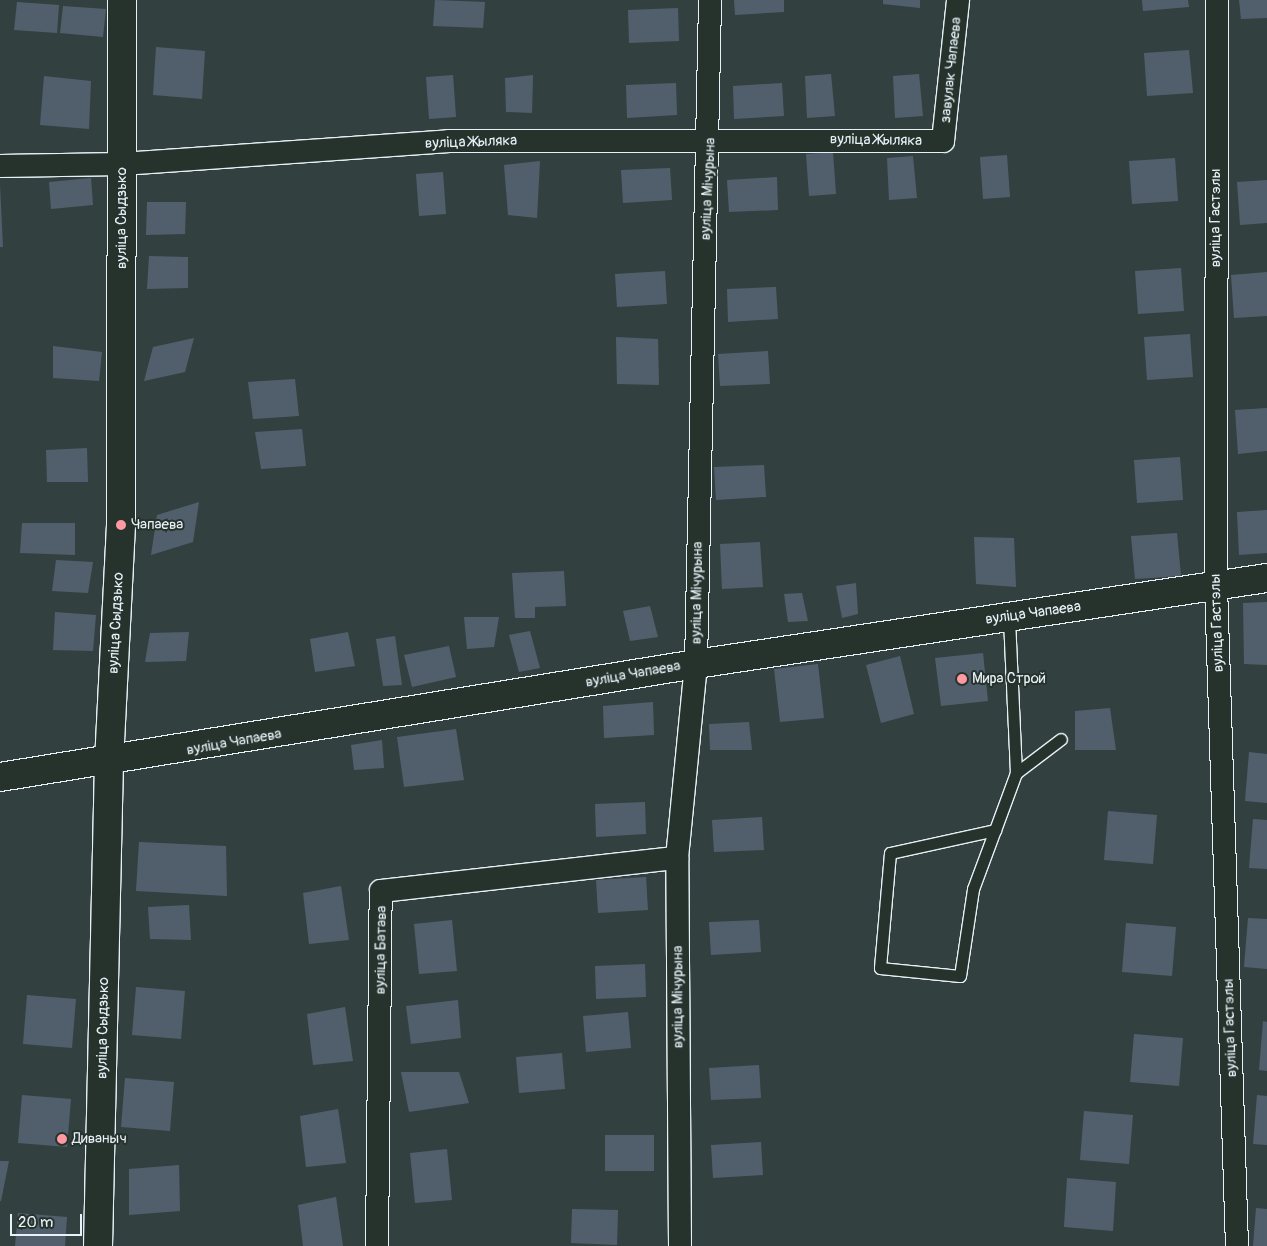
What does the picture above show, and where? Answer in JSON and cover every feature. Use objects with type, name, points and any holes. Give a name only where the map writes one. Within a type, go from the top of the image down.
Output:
[{"type":"street","name":"вуліца Сыдзько","points":[[98,1246],[109,762],[120,525],[122,0]]},
{"type":"street","name":"вуліца Мічурына","points":[[680,1246],[676,858],[696,664],[710,139],[710,0]]},
{"type":"street","name":"завулак Чапаева","points":[[943,141],[958,0]]},
{"type":"street","name":"вуліца Гастэлы","points":[[1217,0],[1216,586],[1237,1246]]},
{"type":"street","name":"вуліца Жыляка","points":[[0,166],[122,164],[449,141],[710,139],[943,141]]},
{"type":"street","name":"вуліца Чапаева","points":[[0,777],[109,762],[696,664],[1267,578]]},
{"type":"street","name":"вуліца Батава","points":[[377,1246],[381,891],[676,858]]},
{"type":"lane","points":[[995,830],[890,853],[880,968],[960,976],[973,889],[995,830],[1016,773],[1009,617]]},
{"type":"lane","points":[[1016,773],[1061,739]]},
{"type":"building","points":[[435,0],[485,2],[483,28],[433,26]]},
{"type":"building","points":[[734,0],[784,0],[784,12],[735,15]]},
{"type":"building","points":[[883,0],[920,0],[920,8],[883,4]]},
{"type":"building","points":[[1142,0],[1188,0],[1189,7],[1143,11]]},
{"type":"building","points":[[1239,0],[1267,0],[1267,18],[1241,19]]},
{"type":"building","points":[[17,2],[59,5],[57,33],[14,30]]},
{"type":"building","points":[[63,6],[106,9],[103,37],[60,33]]},
{"type":"building","points":[[678,8],[679,41],[629,43],[628,10]]},
{"type":"building","points":[[156,47],[205,51],[202,99],[153,95]]},
{"type":"building","points":[[1189,50],[1193,93],[1147,96],[1144,53]]},
{"type":"building","points":[[831,74],[835,116],[807,118],[805,76]]},
{"type":"building","points":[[919,74],[923,116],[895,118],[893,76]]},
{"type":"building","points":[[453,75],[456,117],[429,119],[426,77]]},
{"type":"building","points":[[533,75],[532,113],[506,112],[505,78]]},
{"type":"building","points":[[44,76],[91,81],[89,129],[40,125]]},
{"type":"building","points":[[676,83],[677,115],[627,118],[626,85]]},
{"type":"building","points":[[782,83],[784,116],[734,119],[733,86]]},
{"type":"building","points":[[833,152],[836,194],[809,196],[806,154]]},
{"type":"building","points":[[1007,155],[1010,197],[983,199],[980,157]]},
{"type":"building","points":[[913,156],[917,198],[889,200],[887,158]]},
{"type":"building","points":[[1175,158],[1178,201],[1132,204],[1129,161]]},
{"type":"building","points":[[540,161],[537,218],[508,215],[504,165]]},
{"type":"building","points":[[670,168],[672,200],[623,203],[621,170]]},
{"type":"building","points":[[443,172],[446,214],[419,216],[416,174]]},
{"type":"building","points":[[777,177],[778,210],[729,212],[727,180]]},
{"type":"building","points":[[91,178],[93,205],[51,209],[49,182]]},
{"type":"building","points":[[1267,180],[1267,223],[1240,225],[1237,182]]},
{"type":"building","points":[[0,185],[3,247],[0,247]]},
{"type":"building","points":[[147,202],[186,202],[185,234],[146,235]]},
{"type":"building","points":[[149,256],[188,257],[188,288],[147,289]]},
{"type":"building","points":[[1181,268],[1184,311],[1138,314],[1135,271]]},
{"type":"building","points":[[665,271],[667,304],[617,307],[615,274]]},
{"type":"building","points":[[1267,272],[1267,316],[1234,318],[1231,275]]},
{"type":"building","points":[[776,287],[778,319],[728,322],[727,289]]},
{"type":"building","points":[[1190,334],[1193,377],[1147,380],[1144,337]]},
{"type":"building","points":[[616,337],[658,339],[659,385],[617,384]]},
{"type":"building","points":[[194,338],[185,372],[144,381],[153,347]]},
{"type":"building","points":[[53,346],[102,352],[99,381],[53,378]]},
{"type":"building","points":[[768,351],[770,384],[720,386],[718,354]]},
{"type":"building","points":[[295,379],[299,416],[253,419],[248,382]]},
{"type":"building","points":[[1267,408],[1267,451],[1238,454],[1235,410]]},
{"type":"building","points":[[302,429],[306,466],[261,469],[255,432]]},
{"type":"building","points":[[87,448],[88,482],[47,482],[46,450]]},
{"type":"building","points":[[1180,457],[1183,500],[1137,503],[1134,460]]},
{"type":"building","points":[[764,465],[766,497],[716,500],[714,467]]},
{"type":"building","points":[[199,502],[193,542],[151,555],[157,515]]},
{"type":"building","points":[[1267,510],[1267,553],[1239,555],[1237,512]]},
{"type":"building","points":[[22,523],[75,523],[75,555],[20,553]]},
{"type":"building","points":[[1177,533],[1181,576],[1135,579],[1131,536]]},
{"type":"building","points":[[974,537],[1014,538],[1016,587],[976,584]]},
{"type":"building","points":[[760,542],[763,587],[722,589],[720,544]]},
{"type":"building","points":[[56,560],[93,562],[88,593],[52,591]]},
{"type":"building","points":[[564,571],[566,606],[535,607],[535,618],[515,618],[512,573]]},
{"type":"building","points":[[856,583],[858,614],[842,618],[836,586]]},
{"type":"building","points":[[802,593],[808,621],[788,622],[784,594]]},
{"type":"building","points":[[1267,602],[1267,665],[1244,664],[1243,603]]},
{"type":"building","points":[[650,606],[658,637],[630,641],[623,611]]},
{"type":"building","points":[[55,612],[96,615],[93,651],[53,650]]},
{"type":"building","points":[[464,617],[499,617],[494,647],[467,649]]},
{"type":"building","points":[[530,631],[540,668],[519,672],[509,635]]},
{"type":"building","points":[[189,632],[186,661],[145,662],[150,633]]},
{"type":"building","points":[[348,632],[355,666],[315,672],[310,639]]},
{"type":"building","points":[[395,636],[402,685],[383,686],[376,639]]},
{"type":"building","points":[[449,646],[456,677],[412,687],[404,655]]},
{"type":"building","name":"Мира Строй","points":[[983,653],[988,701],[941,706],[935,658]]},
{"type":"building","points":[[900,656],[914,714],[881,723],[866,665]]},
{"type":"building","points":[[818,664],[824,718],[780,722],[774,669]]},
{"type":"building","points":[[653,702],[654,735],[604,738],[603,706]]},
{"type":"building","points":[[1110,708],[1116,750],[1075,750],[1075,711]]},
{"type":"building","points":[[749,722],[752,750],[710,750],[709,724]]},
{"type":"building","points":[[456,729],[464,780],[404,787],[397,737]]},
{"type":"building","points":[[382,740],[384,768],[354,770],[351,745]]},
{"type":"building","points":[[1249,752],[1267,754],[1267,803],[1245,801]]},
{"type":"building","points":[[645,802],[646,834],[596,837],[595,804]]},
{"type":"building","points":[[1108,811],[1157,815],[1153,864],[1104,860]]},
{"type":"building","points":[[762,817],[764,850],[714,852],[712,820]]},
{"type":"building","points":[[1253,819],[1267,820],[1267,869],[1249,868]]},
{"type":"building","points":[[139,842],[226,846],[227,896],[136,891]]},
{"type":"building","points":[[646,877],[648,910],[598,913],[596,880]]},
{"type":"building","points":[[341,886],[349,940],[309,944],[303,893]]},
{"type":"building","points":[[189,905],[191,940],[150,939],[148,907]]},
{"type":"building","points":[[1248,918],[1267,919],[1267,969],[1244,967]]},
{"type":"building","points":[[452,920],[457,971],[419,974],[414,924]]},
{"type":"building","points":[[759,920],[761,952],[711,955],[709,922]]},
{"type":"building","points":[[1126,923],[1176,927],[1172,976],[1122,972]]},
{"type":"building","points":[[645,964],[646,997],[596,999],[595,966]]},
{"type":"building","points":[[136,987],[185,991],[181,1039],[132,1035]]},
{"type":"building","points":[[27,995],[76,999],[72,1048],[23,1044]]},
{"type":"building","points":[[458,1000],[461,1038],[411,1044],[406,1006]]},
{"type":"building","points":[[345,1007],[353,1061],[313,1065],[307,1014]]},
{"type":"building","points":[[628,1012],[631,1048],[586,1052],[583,1016]]},
{"type":"building","points":[[1263,1021],[1267,1022],[1267,1071],[1259,1070]]},
{"type":"building","points":[[1134,1034],[1183,1038],[1179,1086],[1130,1082]]},
{"type":"building","points":[[562,1053],[565,1089],[519,1093],[516,1057]]},
{"type":"building","points":[[759,1065],[761,1098],[711,1100],[709,1068]]},
{"type":"building","points":[[401,1072],[459,1072],[469,1103],[409,1112]]},
{"type":"building","points":[[125,1078],[174,1082],[170,1131],[121,1127]]},
{"type":"building","points":[[22,1095],[71,1099],[67,1147],[18,1143]]},
{"type":"building","points":[[1257,1095],[1267,1096],[1267,1145],[1253,1144]]},
{"type":"building","points":[[338,1109],[346,1163],[306,1167],[300,1116]]},
{"type":"building","points":[[1084,1111],[1133,1115],[1129,1164],[1080,1160]]},
{"type":"building","points":[[605,1135],[654,1135],[654,1171],[605,1171]]},
{"type":"building","points":[[761,1142],[763,1175],[713,1178],[711,1145]]},
{"type":"building","points":[[447,1149],[452,1200],[415,1203],[410,1153]]},
{"type":"building","points":[[0,1161],[9,1161],[1,1201],[0,1201]]},
{"type":"building","points":[[179,1165],[180,1211],[129,1215],[129,1169]]},
{"type":"building","points":[[1067,1178],[1116,1182],[1113,1231],[1064,1227]]},
{"type":"building","points":[[336,1197],[343,1246],[303,1246],[298,1205]]},
{"type":"building","points":[[1256,1208],[1267,1209],[1267,1246],[1253,1246]]},
{"type":"building","points":[[572,1209],[618,1210],[617,1245],[571,1243]]},
{"type":"building","points":[[18,1213],[67,1217],[65,1246],[15,1246]]},
{"type":"place","name":"Чапаева","points":[[121,525]]},
{"type":"place","name":"Мира Строй","points":[[962,679]]},
{"type":"place","name":"Диваныч","points":[[62,1139]]}]
